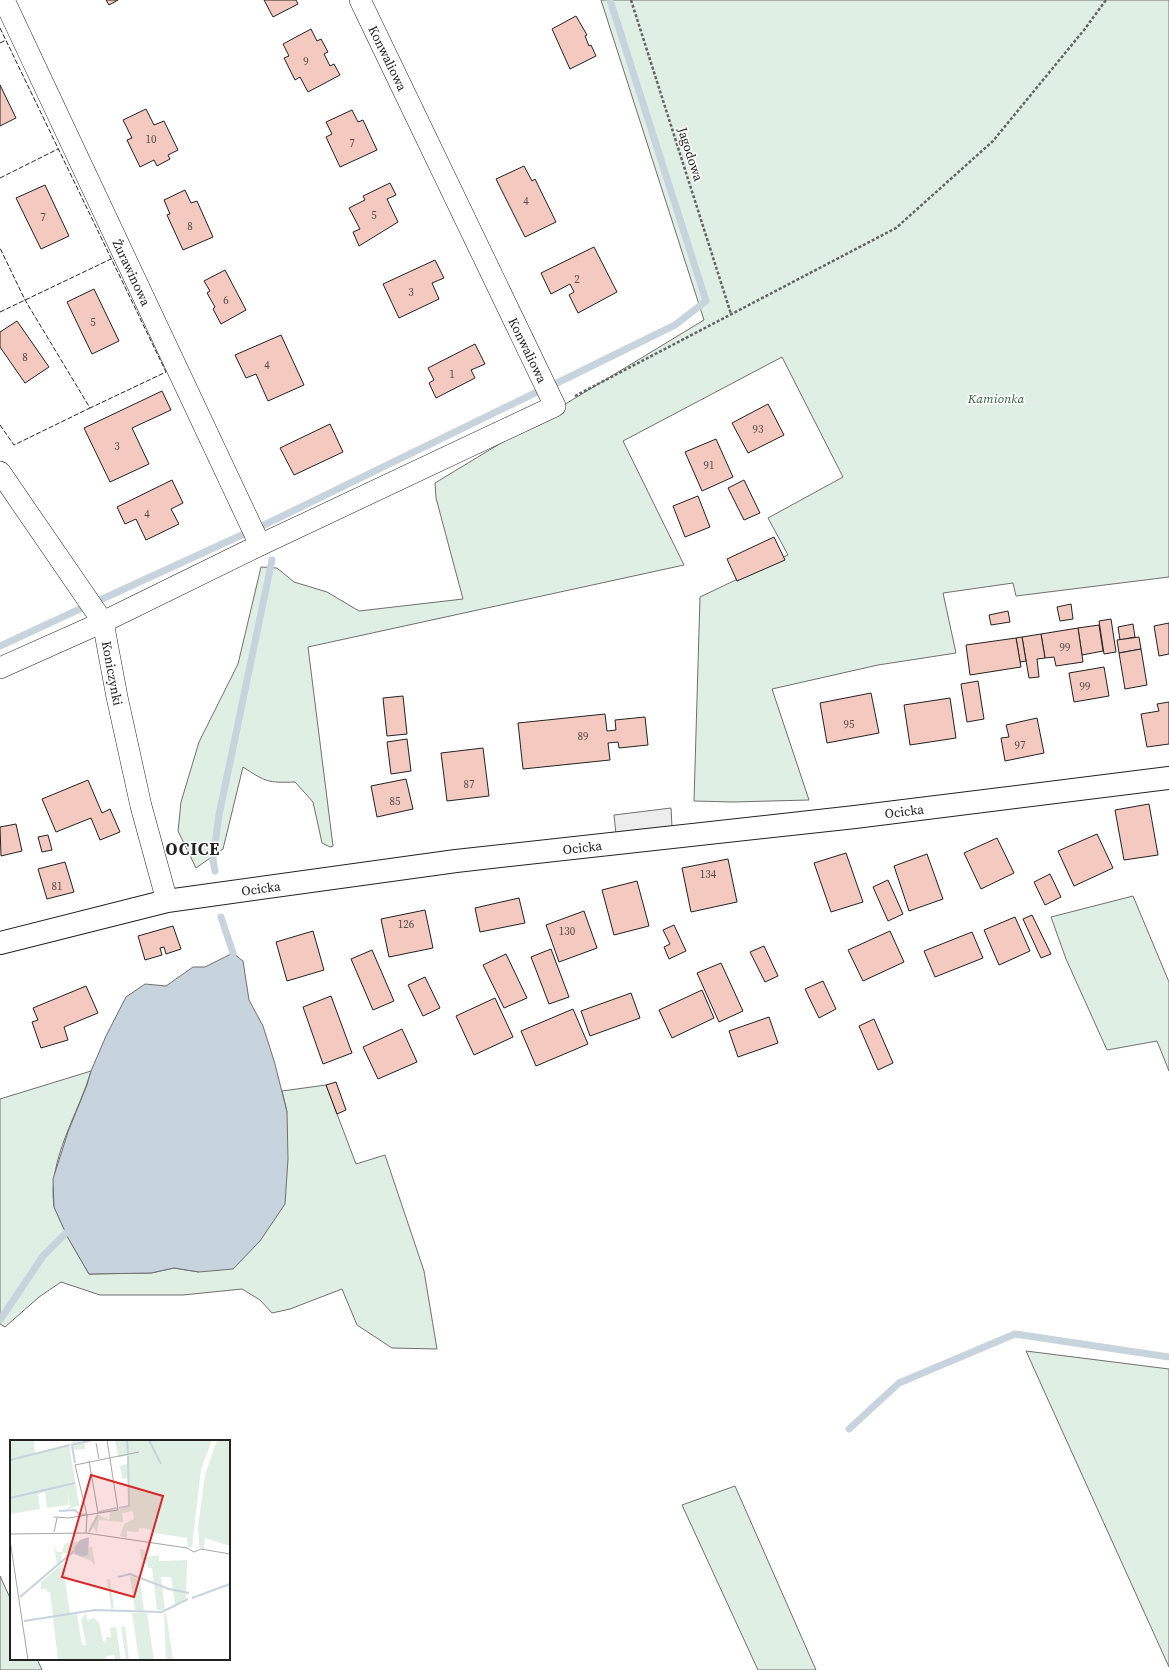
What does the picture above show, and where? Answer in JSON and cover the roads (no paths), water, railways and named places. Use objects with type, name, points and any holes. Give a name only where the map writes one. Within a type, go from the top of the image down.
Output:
[{"type":"street","name":"Żurawinowa","points":[[4,0],[260,545]]},
{"type":"street","name":"Konwaliowa","points":[[260,545],[555,406],[360,0]]},
{"type":"street","name":"Koniczynki","points":[[0,472],[103,622],[117,697],[141,806],[167,901]]},
{"type":"street","points":[[0,668],[103,622],[260,545]]},
{"type":"street","name":"Ocicka","points":[[0,944],[167,901],[456,862],[863,816],[1169,778]]},
{"type":"waterway","points":[[553,385],[675,325],[706,301],[610,0]]},
{"type":"waterway","points":[[262,526],[535,393]]},
{"type":"waterway","points":[[100,600],[244,534]]},
{"type":"waterway","points":[[215,871],[213,859],[219,815],[272,560]]},
{"type":"waterway","points":[[0,646],[82,608]]},
{"type":"waterway","points":[[221,917],[233,953]]},
{"type":"waterway","points":[[0,1320],[43,1256],[66,1233]]},
{"type":"waterway","points":[[849,1429],[899,1383],[1015,1334],[1169,1357]]},
{"type":"district","name":"OCICE","points":[[193,849]]},
{"type":"park label","name":"Kamionka","points":[[996,398]]}]
